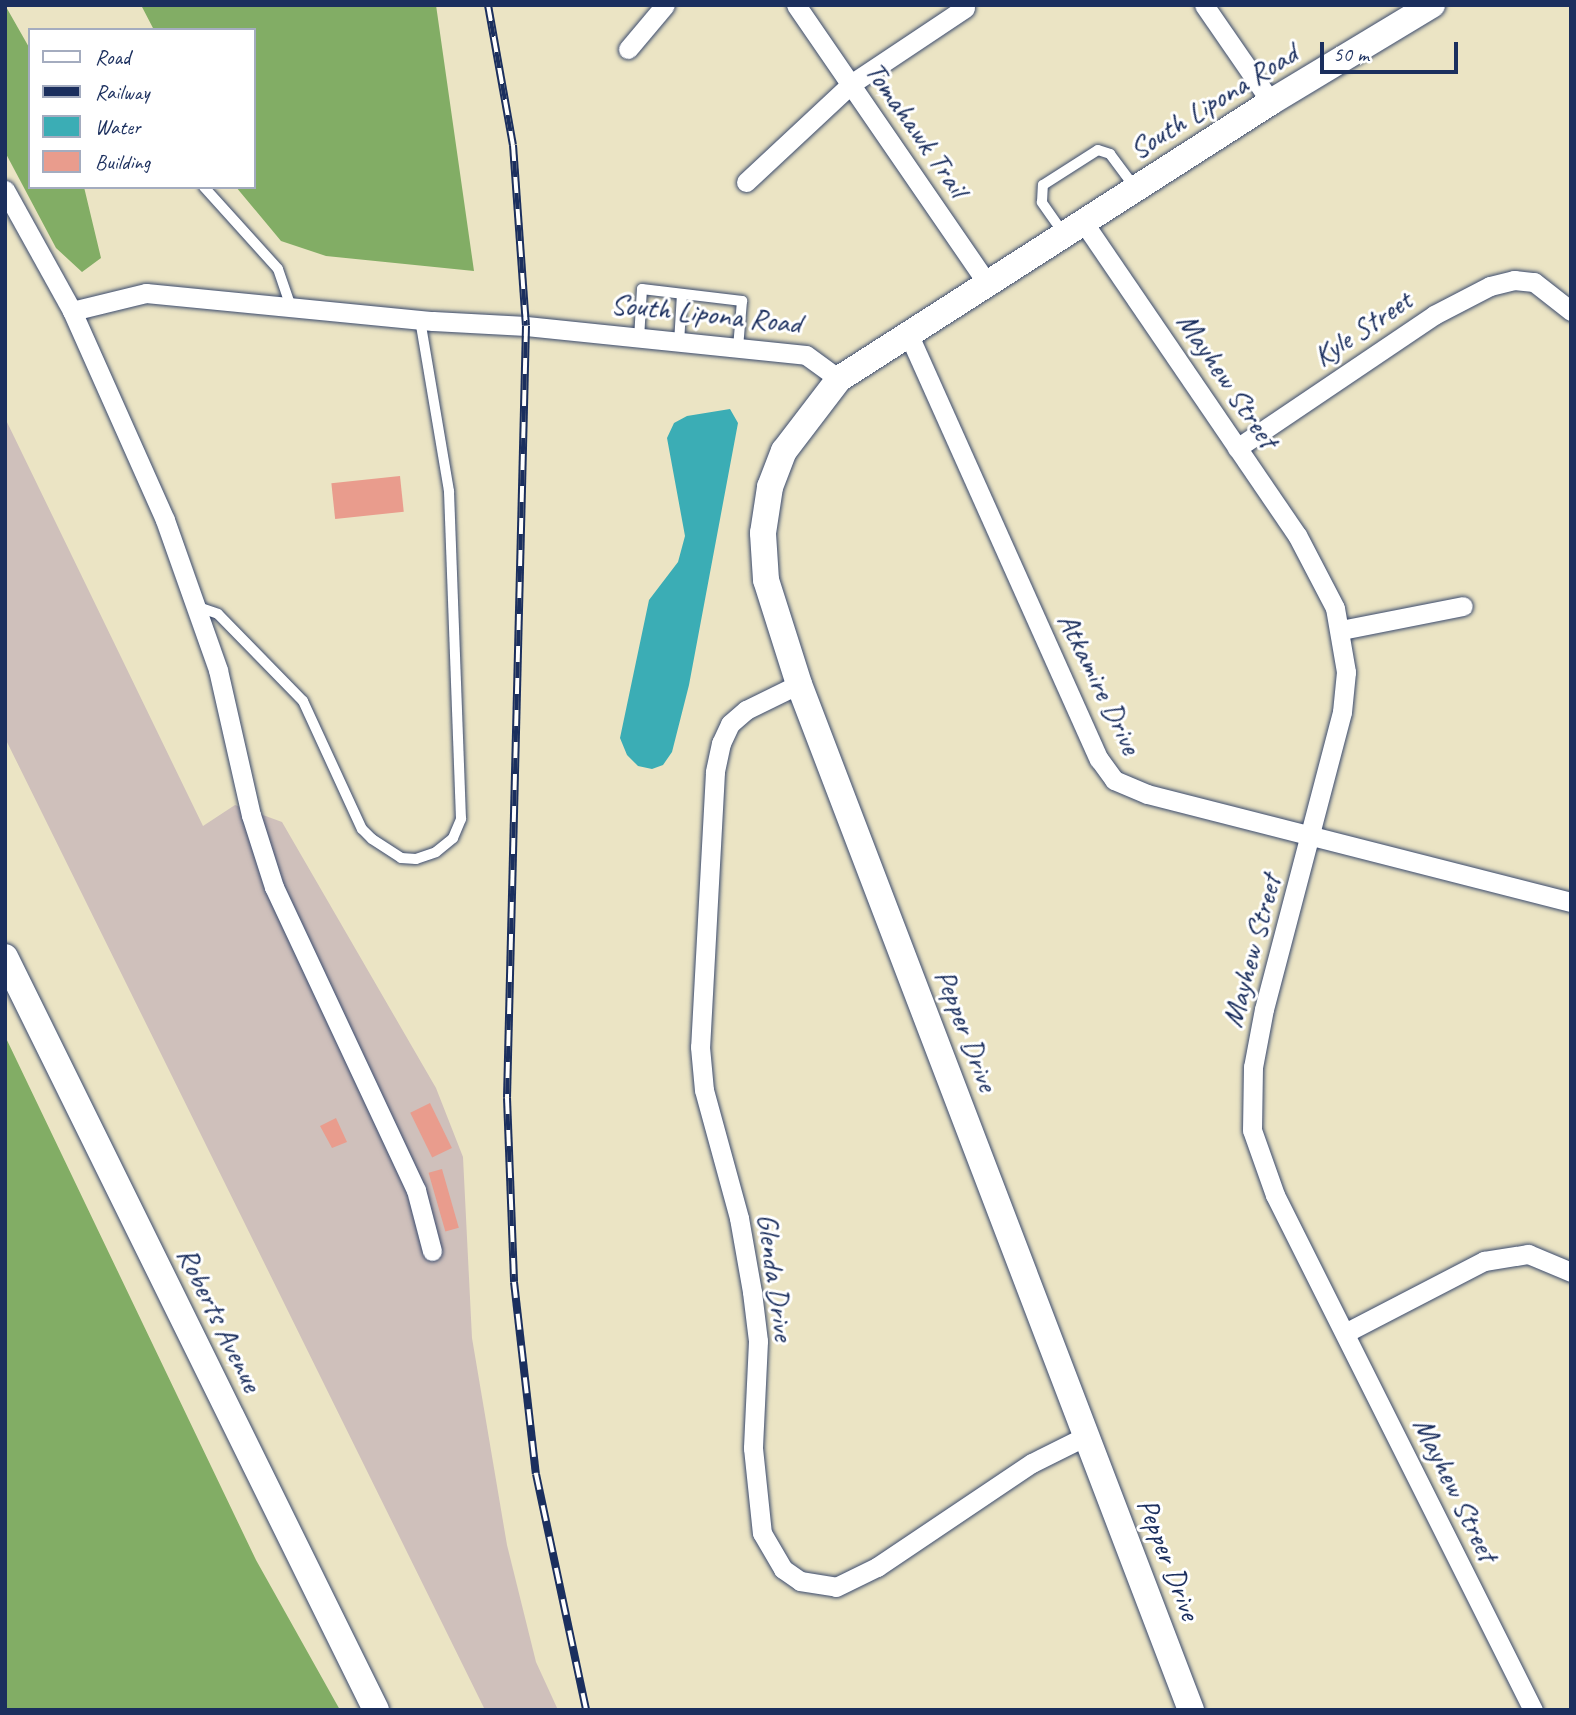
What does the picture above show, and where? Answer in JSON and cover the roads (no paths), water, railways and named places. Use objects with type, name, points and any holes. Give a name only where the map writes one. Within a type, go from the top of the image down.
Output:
[{"type":"street","points":[[628,49],[665,5]]},
{"type":"street","name":"Tomahawk Trail","points":[[796,5],[989,286]]},
{"type":"street","points":[[1204,5],[1271,102]]},
{"type":"street","name":"South Lipona Road","points":[[72,311],[146,293],[806,355],[839,379],[908,333],[989,286],[1271,102],[1432,5]]},
{"type":"street","points":[[746,182],[851,85],[965,8]]},
{"type":"street","points":[[5,190],[72,311],[128,433],[198,607],[274,887],[416,1190],[432,1251]]},
{"type":"street","name":"Mayhew Street","points":[[1075,229],[1237,448],[1322,576],[1341,630],[1346,672],[1342,712],[1264,1009],[1249,1111],[1259,1157],[1275,1195],[1532,1710]]},
{"type":"street","name":"Kyle Street","points":[[1237,448],[1434,315],[1490,286],[1528,281],[1549,291],[1571,311]]},
{"type":"street","name":"Atkamire Drive","points":[[908,333],[1106,772],[1125,786],[1147,794],[1571,902]]},
{"type":"street","name":"Pepper Drive","points":[[839,379],[784,451],[770,487],[762,533],[766,580],[799,684],[1191,1710]]},
{"type":"street","points":[[1341,630],[1463,606]]},
{"type":"street","name":"Glenda Drive","points":[[799,684],[746,710],[730,724],[721,743],[715,772],[699,1047],[704,1090],[739,1218],[752,1292],[758,1341],[753,1448],[762,1533],[783,1569],[800,1581],[836,1587],[877,1567],[1031,1463],[1086,1436]]},
{"type":"street","name":"Roberts Avenue","points":[[5,957],[376,1710]]},
{"type":"street","points":[[1345,1334],[1484,1261],[1528,1254],[1571,1272]]},
{"type":"lane","points":[[1075,229],[1042,202],[1043,185],[1098,150],[1111,154],[1136,189]]},
{"type":"lane","points":[[206,189],[278,269],[291,307]]},
{"type":"lane","points":[[639,339],[642,289],[742,302],[738,348]]},
{"type":"lane","points":[[679,343],[682,294]]},
{"type":"lane","points":[[198,607],[218,614],[303,701],[362,829],[372,839],[401,858],[416,859],[436,852],[453,838],[461,819],[449,491],[420,320]]},
{"type":"water","points":[[730,409],[738,423],[689,685],[672,752],[663,765],[652,769],[638,766],[627,755],[620,738],[649,600],[678,562],[685,536],[667,438],[674,423],[687,416]]},
{"type":"railway","points":[[488,5],[513,145],[526,326],[507,1098],[514,1282],[536,1474],[586,1710]]}]
